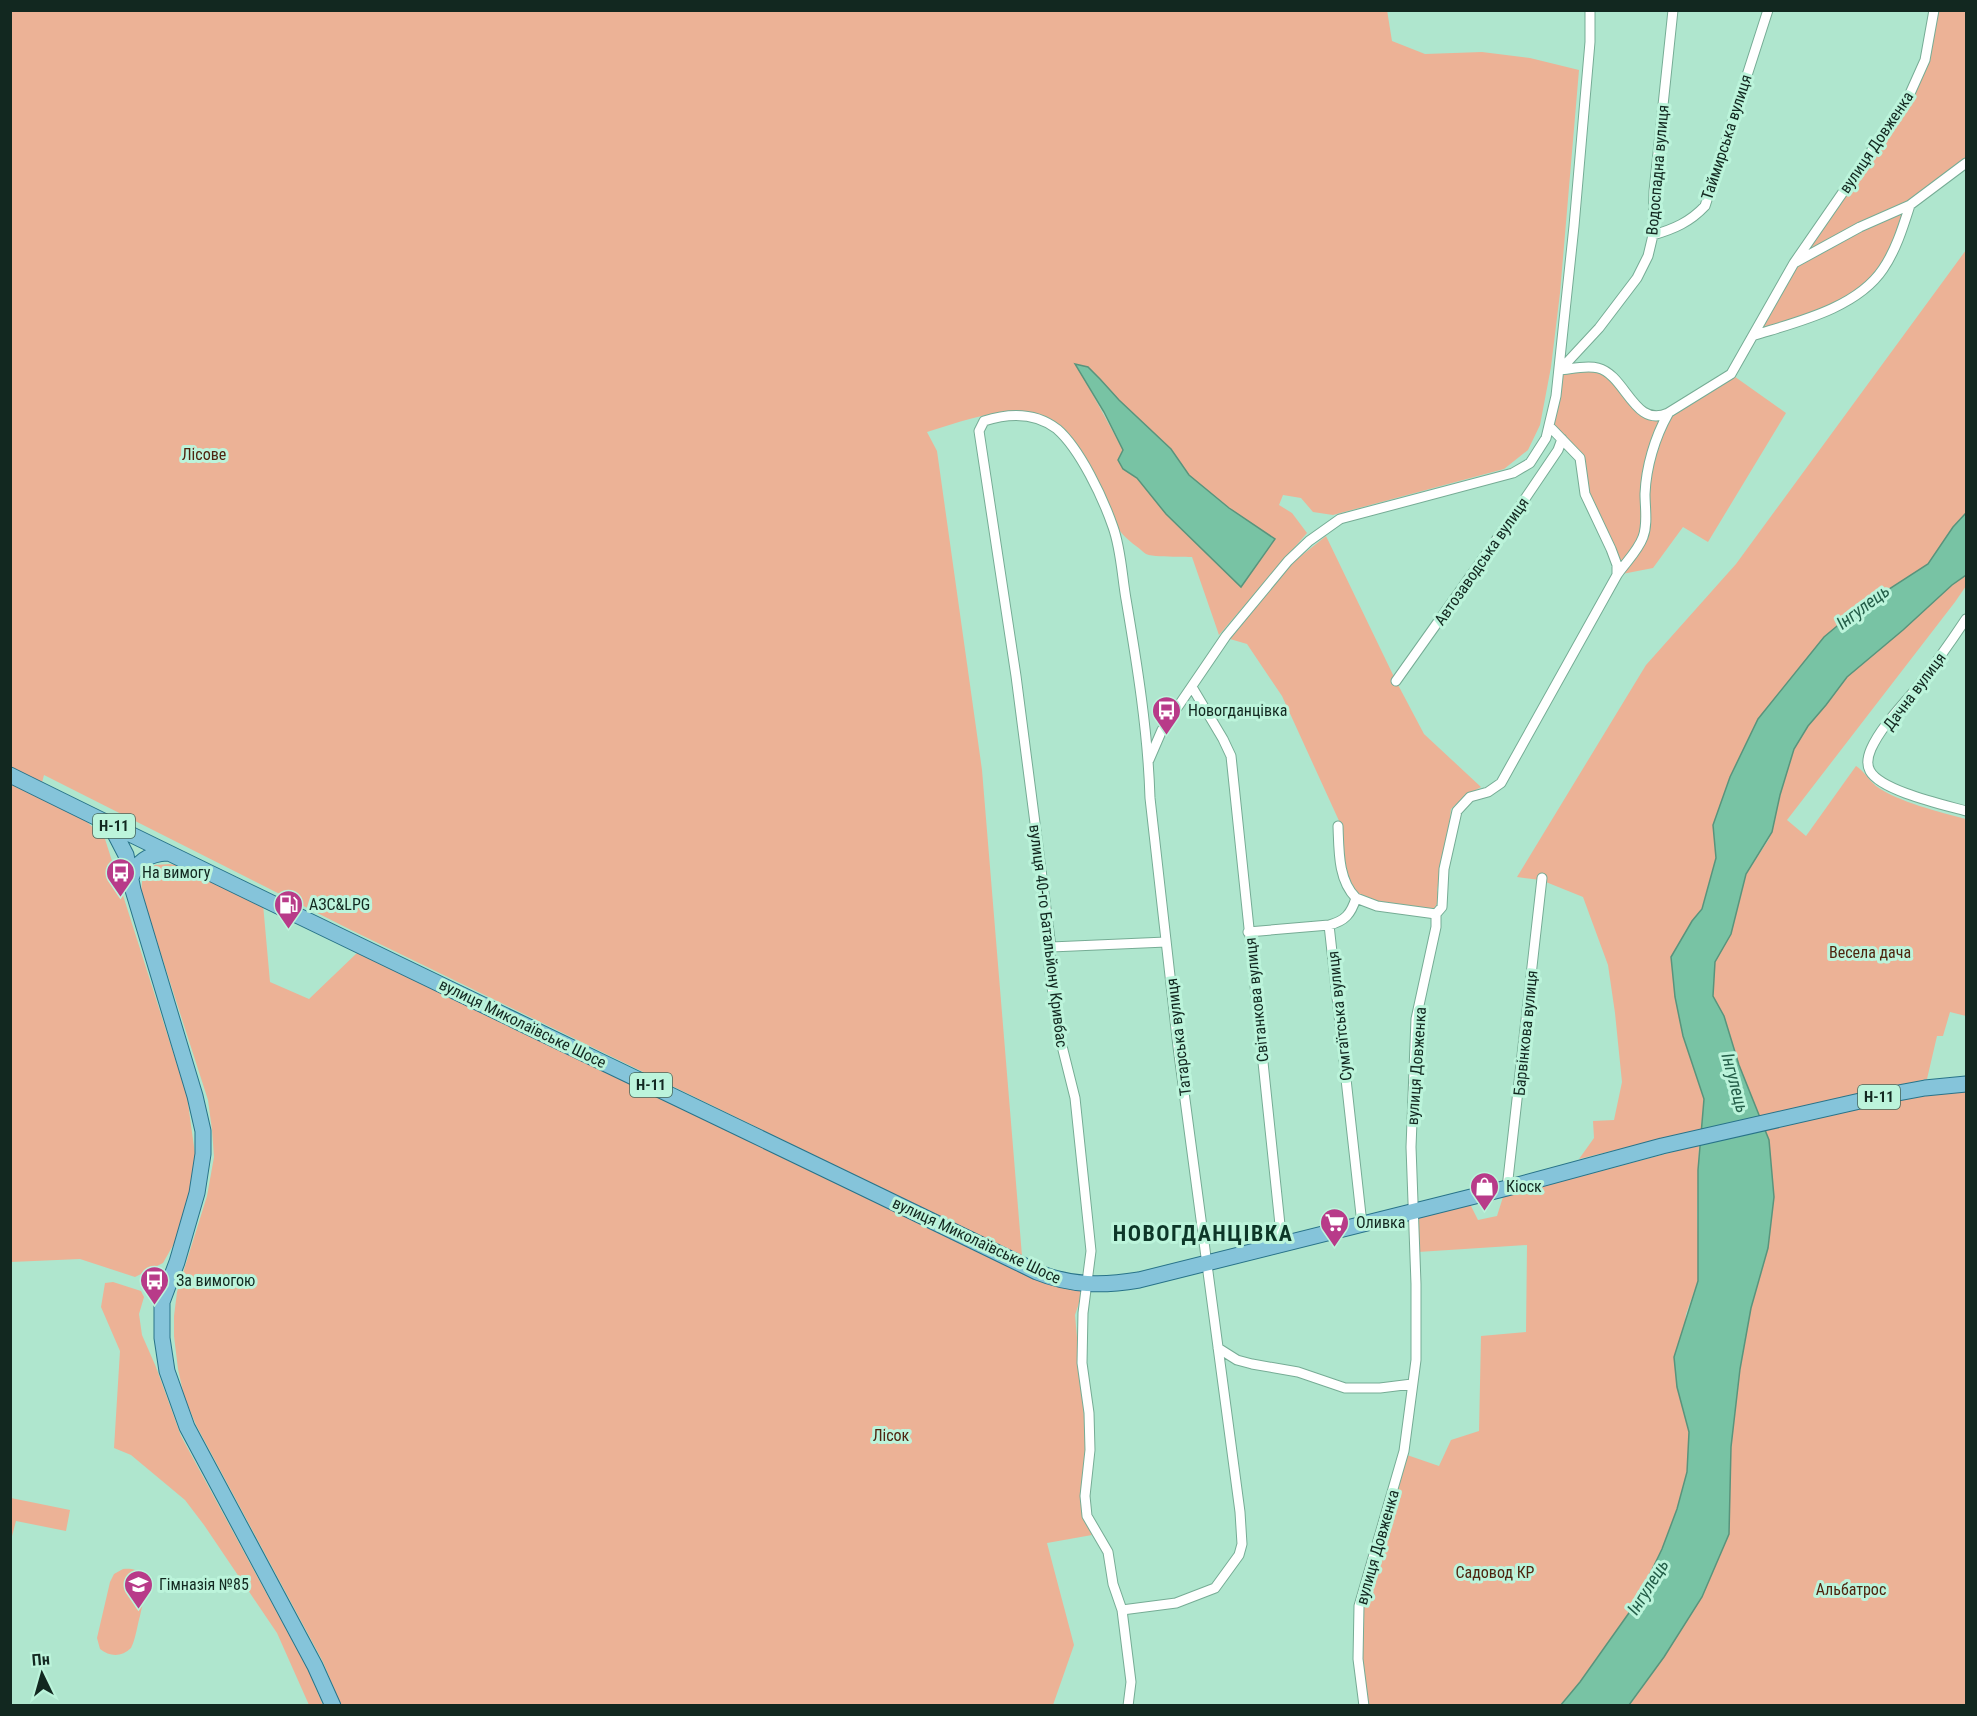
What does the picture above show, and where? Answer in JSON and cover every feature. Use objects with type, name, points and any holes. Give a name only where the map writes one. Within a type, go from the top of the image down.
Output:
[{"type":"main road","name":"Н-11","points":[[10,775],[167,853]]},
{"type":"main road","name":"Н-11","points":[[110,824],[124,849],[153,960],[195,1096],[202,1131],[203,1154],[197,1193],[177,1262],[162,1302],[162,1338],[167,1371],[187,1427],[315,1666],[333,1706]]},
{"type":"main road","name":"Н-11","points":[[131,878],[134,870],[145,858],[167,853]]},
{"type":"main road","name":"вулиця Миколаївське Шосе","points":[[167,853],[1037,1272],[1072,1283],[1087,1285],[1139,1280],[1507,1188],[1662,1146],[1792,1116],[1924,1088],[1966,1084]]},
{"type":"street","points":[[1149,760],[1162,730],[1226,636],[1288,561],[1309,541],[1340,519],[1513,473],[1530,463],[1546,438],[1560,370],[1590,42],[1590,10]]},
{"type":"street","name":"Водоспадна вулиця","points":[[1560,370],[1599,328],[1637,278],[1648,256],[1653,235],[1654,191],[1673,10]]},
{"type":"street","name":"Таймирська вулиця","points":[[1653,235],[1678,227],[1695,217],[1704,206],[1768,10]]},
{"type":"street","name":"вулиця Довженка","points":[[1364,1706],[1358,1659],[1359,1606],[1404,1451],[1416,1360],[1411,1148],[1416,1019],[1436,927],[1436,914],[1442,907],[1444,869],[1456,811],[1470,797],[1488,792],[1501,783],[1617,575],[1644,536],[1645,492],[1650,462],[1658,433],[1668,413],[1731,374],[1794,263],[1908,98],[1925,60],[1934,10]]},
{"type":"street","points":[[1794,263],[1815,254],[1860,227],[1910,205],[1966,163]]},
{"type":"street","points":[[1755,335],[1819,316],[1863,290],[1883,270],[1902,232],[1910,205]]},
{"type":"street","points":[[1560,370],[1598,368],[1609,374],[1646,414],[1661,417],[1668,413]]},
{"type":"street","name":"Татарська вулиця","points":[[1029,416],[1055,428],[1068,439],[1088,472],[1114,528],[1149,760],[1149,798],[1166,942],[1240,1512],[1242,1544],[1239,1555],[1215,1588],[1176,1603],[1122,1610]]},
{"type":"street","name":"вулиця 40-го Батальйону Кривбас","points":[[1029,416],[994,418],[984,421],[979,430],[1017,688],[1051,947],[1049,965],[1058,1030],[1075,1098],[1091,1251],[1083,1313],[1082,1363],[1089,1413],[1090,1450],[1085,1496],[1087,1516],[1108,1552],[1113,1584],[1122,1610],[1131,1682],[1128,1706]]},
{"type":"street","points":[[1550,427],[1581,458],[1585,494],[1611,549],[1617,565],[1617,575]]},
{"type":"street","name":"Автозаводська вулиця","points":[[1396,681],[1516,512],[1558,450],[1562,439]]},
{"type":"street","name":"Дачна вулиця","points":[[1966,619],[1934,665],[1888,723],[1872,748],[1868,760],[1871,773],[1879,780],[1907,794],[1966,811]]},
{"type":"street","name":"Світанкова вулиця","points":[[1192,687],[1231,756],[1282,1244]]},
{"type":"street","points":[[1338,826],[1340,858],[1345,884],[1356,898],[1377,906],[1436,914]]},
{"type":"street","name":"Барвінкова вулиця","points":[[1507,1188],[1542,878]]},
{"type":"street","points":[[1248,932],[1329,926],[1342,922],[1352,911],[1356,898]]},
{"type":"street","name":"Сумгаїтська вулиця","points":[[1329,926],[1362,1224]]},
{"type":"street","points":[[1051,947],[1166,942]]},
{"type":"street","points":[[1218,1348],[1237,1360],[1298,1372],[1345,1388],[1380,1388],[1412,1384]]},
{"type":"green space","name":"Лісове","points":[[1387,10],[1392,41],[1425,54],[1482,52],[1530,58],[1579,70],[1560,293],[1551,367],[1540,425],[1528,450],[1504,469],[1333,515],[1313,512],[1301,498],[1283,495],[1279,505],[1292,513],[1307,533],[1219,635],[1192,557],[1146,554],[1125,536],[1116,524],[1082,452],[1066,432],[1049,419],[1031,413],[991,414],[927,432],[937,451],[982,770],[1022,1256],[351,930],[44,775],[40,790],[11,775],[10,11]],"holes":[[[1076,364],[1088,367],[1171,449],[1189,475],[1229,508],[1241,587],[1166,514],[1137,478],[1123,469],[1118,460],[1123,450]]]},
{"type":"green space","points":[[1934,11],[1966,11],[1966,163],[1910,205],[1883,270],[1863,290],[1819,316],[1755,335],[1794,263],[1908,98],[1925,60]]},
{"type":"green space","points":[[1966,250],[1966,513],[1953,527],[1928,564],[1855,611],[1824,637],[1758,719],[1730,777],[1713,825],[1716,858],[1702,909],[1692,921],[1671,957],[1675,997],[1683,1036],[1704,1099],[1701,1129],[1579,1159],[1594,1138],[1593,1121],[1614,1120],[1622,1082],[1608,965],[1583,897],[1541,880],[1517,877],[1646,665],[1736,564]]},
{"type":"green space","points":[[1598,368],[1653,417],[1731,374],[1786,413],[1708,542],[1683,527],[1653,568],[1617,575],[1585,494],[1580,458],[1550,427],[1560,370]]},
{"type":"green space","points":[[1326,536],[1424,734],[1481,787],[1465,796],[1451,809],[1447,847],[1437,890],[1440,899],[1432,912],[1360,896],[1349,883],[1342,857],[1340,823],[1282,696],[1247,644],[1230,639],[1291,564]]},
{"type":"green space","name":"Весела дача","points":[[1966,575],[1966,586],[1955,602],[1787,820],[1806,836],[1856,766],[1885,792],[1920,806],[1966,819],[1966,1016],[1950,1012],[1943,1036],[1937,1036],[1927,1079],[1759,1116],[1739,1065],[1724,1016],[1713,996],[1715,962],[1731,934],[1746,874],[1769,839],[1794,749],[1808,726],[1847,677]]},
{"type":"green space","points":[[10,783],[85,820],[105,839],[187,1096],[195,1154],[190,1201],[180,1233],[163,1263],[135,1277],[80,1259],[11,1262]]},
{"type":"green space","name":"Лісок","points":[[170,864],[185,867],[263,904],[270,982],[309,999],[358,952],[1057,1286],[1083,1291],[1075,1315],[1087,1450],[1083,1514],[1092,1535],[1047,1543],[1074,1645],[1053,1705],[341,1705],[323,1662],[196,1425],[184,1396],[178,1369],[174,1336],[177,1292],[207,1196],[214,1157],[208,1100],[141,892],[143,873],[155,865]]},
{"type":"green space","name":"Альбатрос","points":[[1966,1084],[1966,1705],[1629,1706],[1664,1657],[1731,1447],[1740,1369],[1751,1308],[1768,1248],[1774,1197],[1769,1140],[1765,1129]]},
{"type":"green space","name":"Садовод КР","points":[[1699,1145],[1698,1281],[1686,1314],[1677,1387],[1689,1432],[1687,1472],[1677,1509],[1662,1549],[1636,1603],[1580,1682],[1560,1705],[1367,1706],[1360,1657],[1362,1609],[1407,1455],[1439,1466],[1451,1440],[1479,1431],[1481,1336],[1526,1332],[1527,1245],[1418,1252],[1417,1217],[1470,1204],[1478,1220],[1497,1216],[1503,1197]]},
{"type":"green space","points":[[113,1282],[141,1291],[144,1297],[139,1314],[142,1335],[181,1436],[308,1670],[323,1705],[309,1705],[277,1633],[185,1500],[131,1455],[114,1448],[120,1351],[101,1307],[105,1283]]},
{"type":"green space","points":[[11,1498],[70,1510],[66,1531],[16,1521],[11,1540]]},
{"type":"green space","points":[[123,1569],[133,1569],[139,1572],[145,1584],[145,1592],[131,1648],[124,1653],[112,1655],[100,1649],[97,1638],[110,1582],[114,1574]]},
{"type":"water","points":[[1075,364],[1088,367],[1171,449],[1189,475],[1229,508],[1275,539],[1241,587],[1166,514],[1137,478],[1123,469],[1118,460],[1123,450],[1104,412]]},
{"type":"water","name":"Інгулець","points":[[1966,513],[1966,575],[1847,677],[1808,726],[1794,749],[1772,832],[1746,874],[1731,934],[1715,962],[1713,996],[1724,1016],[1739,1065],[1769,1140],[1774,1197],[1768,1248],[1751,1308],[1740,1369],[1731,1447],[1729,1534],[1702,1597],[1664,1657],[1629,1705],[1560,1706],[1580,1682],[1636,1603],[1662,1549],[1677,1509],[1687,1472],[1689,1432],[1677,1387],[1674,1357],[1698,1281],[1698,1170],[1704,1099],[1683,1036],[1675,997],[1671,957],[1692,921],[1702,909],[1716,858],[1713,825],[1730,777],[1758,719],[1824,637],[1855,611],[1928,564],[1953,527]]},
{"type":"place","name":"Новогданцівка","points":[[1167,736]]},
{"type":"place","name":"На вимогу","points":[[121,898]]},
{"type":"place","name":"АЗС&LPG","points":[[288,930]]},
{"type":"place","name":"Кіоск","points":[[1485,1212]]},
{"type":"place","name":"Оливка","points":[[1335,1248]]},
{"type":"place","name":"За вимогою","points":[[155,1306]]},
{"type":"place","name":"Гімназія №85","points":[[138,1610]]},
{"type":"district","name":"НОВОГДАНЦІВКА","points":[[1203,1233]]}]
